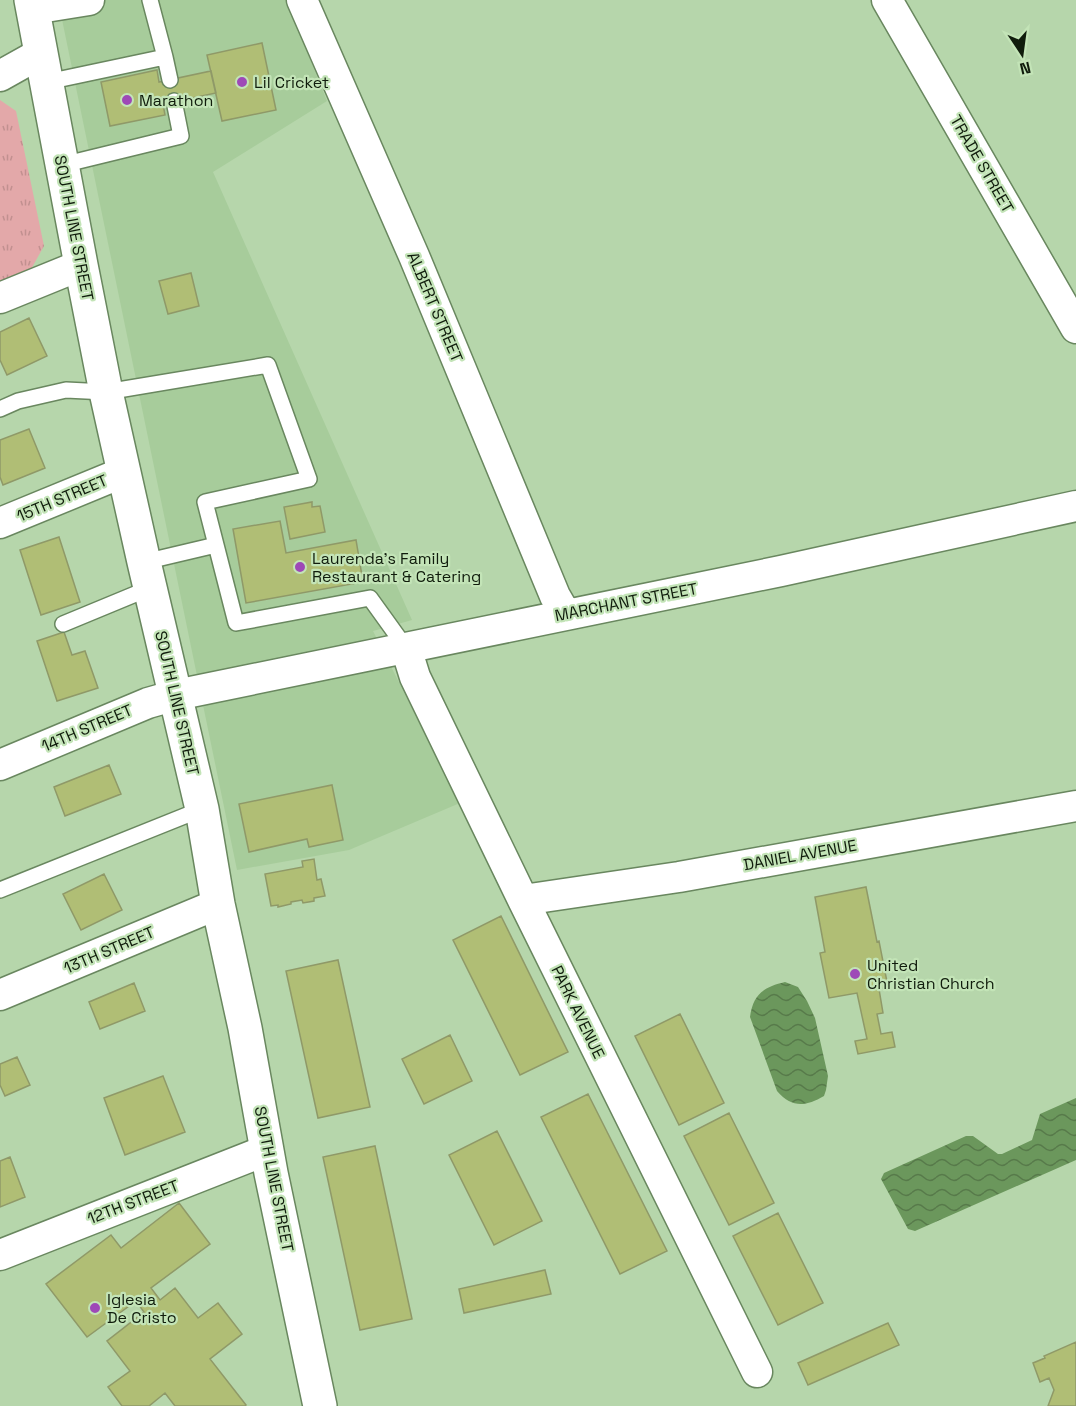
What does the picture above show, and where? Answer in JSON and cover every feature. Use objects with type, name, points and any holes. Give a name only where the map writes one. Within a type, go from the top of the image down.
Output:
[{"type":"main road","name":"SOUTH LINE STREET","points":[[32,4],[106,392],[202,809],[218,904],[320,1406]]},
{"type":"street","points":[[32,4],[89,0]]},
{"type":"street","name":"ALBERT STREET","points":[[302,0],[414,256],[555,596],[566,615]]},
{"type":"street","name":"TRADE STREET","points":[[887,0],[1076,328]]},
{"type":"street","points":[[0,76],[44,68]]},
{"type":"street","points":[[0,298],[81,265]]},
{"type":"street","name":"15TH STREET","points":[[0,524],[124,472]]},
{"type":"street","name":"MARCHANT STREET","points":[[176,695],[781,571],[1076,506]]},
{"type":"street","name":"PARK AVENUE","points":[[406,648],[415,677],[523,900],[757,1372]]},
{"type":"street","name":"14TH STREET","points":[[0,765],[148,703],[176,695]]},
{"type":"street","name":"DANIEL AVENUE","points":[[523,900],[679,877],[1076,806]]},
{"type":"street","name":"13TH STREET","points":[[0,995],[218,904]]},
{"type":"street","name":"12TH STREET","points":[[0,1255],[267,1150]]},
{"type":"lane","points":[[150,0],[170,80]]},
{"type":"lane","points":[[44,68],[165,57]]},
{"type":"lane","points":[[62,165],[181,136],[174,101]]},
{"type":"lane","points":[[0,409],[18,401],[66,390],[106,392],[268,365],[309,479],[205,502],[236,623],[370,598],[406,648]]},
{"type":"lane","points":[[63,624],[147,575],[216,545]]},
{"type":"lane","points":[[0,890],[202,809]]},
{"type":"shaded area","points":[[58,0],[286,0],[327,101],[213,172],[412,620],[373,631],[460,803],[349,850],[237,870]]},
{"type":"green space","points":[[0,100],[16,111],[44,246],[30,271],[0,284]]},
{"type":"water","points":[[785,982],[798,987],[815,1018],[828,1076],[824,1096],[805,1104],[793,1103],[777,1091],[750,1017],[757,997],[765,989]]},
{"type":"water","points":[[1076,1098],[1076,1160],[915,1231],[908,1229],[881,1179],[884,1173],[966,1136],[973,1136],[998,1154],[1002,1154],[1032,1140],[1040,1114]]},
{"type":"building","name":"Lil Cricket","points":[[262,43],[276,110],[222,121],[207,55]]},
{"type":"building","points":[[157,70],[159,82],[211,71],[216,93],[163,104],[165,115],[110,126],[101,82]]},
{"type":"building","points":[[191,273],[199,306],[168,314],[159,281]]},
{"type":"building","points":[[29,318],[47,356],[7,375],[0,360],[0,332]]},
{"type":"building","points":[[29,429],[45,468],[3,485],[0,477],[0,440]]},
{"type":"building","points":[[312,502],[312,507],[320,506],[325,532],[290,539],[284,507]]},
{"type":"building","name":"Laurenda's Family Restaurant & Catering","points":[[280,521],[286,553],[356,540],[363,582],[246,603],[233,529]]},
{"type":"building","points":[[59,537],[80,602],[41,615],[20,550]]},
{"type":"building","points":[[64,632],[72,655],[85,651],[98,688],[57,701],[37,641]]},
{"type":"building","points":[[109,765],[121,794],[65,816],[54,787]]},
{"type":"building","points":[[332,785],[343,840],[309,847],[307,839],[249,852],[239,804]]},
{"type":"building","points":[[314,859],[317,880],[321,879],[325,896],[314,898],[314,901],[303,903],[302,900],[278,907],[278,905],[271,906],[265,874],[303,867],[302,861]]},
{"type":"building","points":[[104,874],[122,910],[81,930],[63,894]]},
{"type":"building","name":"United Christian Church","points":[[866,887],[888,987],[879,989],[883,1013],[877,1014],[881,1034],[892,1032],[895,1047],[858,1054],[855,1041],[867,1039],[857,993],[829,998],[820,953],[825,952],[815,897]]},
{"type":"building","points":[[501,916],[568,1052],[520,1075],[453,940]]},
{"type":"building","points":[[338,960],[370,1107],[318,1118],[286,971]]},
{"type":"building","points":[[134,983],[145,1011],[100,1029],[89,1002]]},
{"type":"building","points":[[680,1014],[724,1103],[679,1125],[635,1036]]},
{"type":"building","points":[[450,1035],[472,1081],[424,1104],[402,1059]]},
{"type":"building","points":[[17,1057],[30,1085],[5,1096],[0,1085],[0,1064]]},
{"type":"building","points":[[163,1076],[185,1132],[125,1155],[104,1098]]},
{"type":"building","points":[[588,1094],[667,1251],[620,1274],[541,1117]]},
{"type":"building","points":[[729,1113],[774,1203],[729,1225],[684,1136]]},
{"type":"building","points":[[497,1131],[542,1221],[494,1245],[449,1155]]},
{"type":"building","points":[[375,1146],[412,1319],[360,1330],[323,1157]]},
{"type":"building","points":[[10,1157],[25,1197],[0,1207],[0,1161]]},
{"type":"building","name":"Iglesia De Cristo","points":[[179,1203],[210,1244],[151,1288],[160,1300],[175,1288],[198,1318],[218,1303],[242,1334],[210,1359],[245,1406],[175,1406],[165,1393],[149,1406],[122,1406],[108,1387],[130,1371],[107,1341],[144,1312],[136,1301],[87,1337],[46,1284],[111,1235],[121,1248]]},
{"type":"building","points":[[778,1213],[823,1303],[778,1325],[733,1236]]},
{"type":"building","points":[[545,1270],[551,1294],[464,1313],[459,1289]]},
{"type":"building","points":[[888,1323],[899,1345],[808,1385],[798,1363]]},
{"type":"building","points":[[1076,1342],[1076,1406],[1048,1406],[1054,1390],[1049,1378],[1040,1382],[1033,1363]]},
{"type":"place","name":"Lil Cricket","points":[[242,82]]},
{"type":"place","name":"Marathon","points":[[127,100]]},
{"type":"place","name":"Laurenda's Family Restaurant & Catering","points":[[300,567]]},
{"type":"place","name":"United Christian Church","points":[[855,974]]},
{"type":"place","name":"Iglesia De Cristo","points":[[95,1308]]}]
